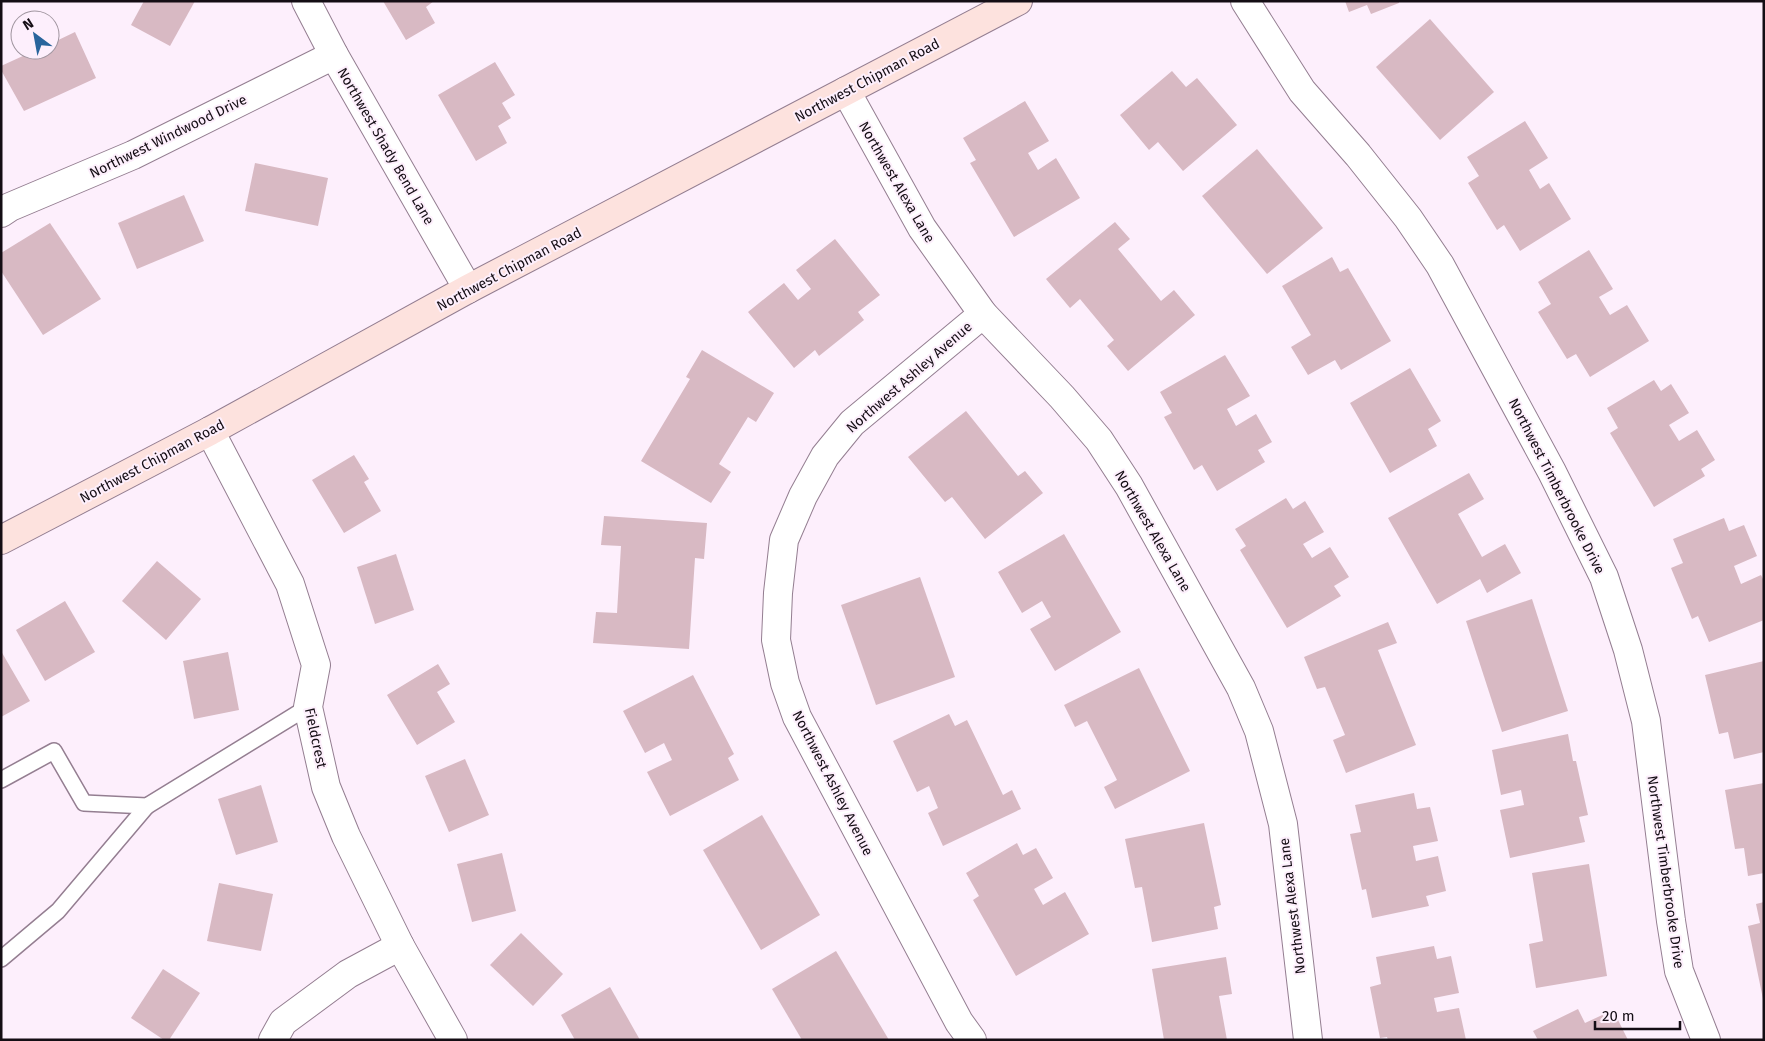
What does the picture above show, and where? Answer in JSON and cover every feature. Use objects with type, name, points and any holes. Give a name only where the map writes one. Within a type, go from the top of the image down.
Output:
[{"type":"main road","name":"Northwest Chipman Road","points":[[1,540],[210,431],[468,289],[1018,1]]},
{"type":"street","name":"Northwest Shady Bend Lane","points":[[306,1],[334,55],[468,289]]},
{"type":"street","name":"Northwest Timberbrooke Drive","points":[[1245,1],[1302,91],[1358,155],[1408,218],[1440,265],[1552,472],[1604,578],[1628,650],[1646,721],[1679,972],[1706,1040]]},
{"type":"street","name":"Northwest Windwood Drive","points":[[1,213],[10,207],[133,155],[334,55]]},
{"type":"street","name":"Northwest Alexa Lane","points":[[846,91],[922,228],[983,314],[1062,397],[1098,440],[1128,486],[1241,688],[1259,731],[1283,824],[1308,1040]]},
{"type":"street","name":"Northwest Ashley Avenue","points":[[972,1040],[959,1022],[797,717],[785,683],[776,640],[778,593],[784,540],[803,496],[825,456],[852,423],[983,314]]},
{"type":"street","name":"Fieldcrest","points":[[210,431],[290,584],[316,665],[308,708],[326,787],[346,836],[400,946],[453,1040]]},
{"type":"street","points":[[273,1040],[283,1022],[348,974],[400,946]]},
{"type":"lane","points":[[1,959],[58,910],[147,806],[308,708]]},
{"type":"lane","points":[[1,780],[54,751],[84,803],[147,806]]},
{"type":"building","points":[[144,1],[195,1],[170,46],[131,25]]},
{"type":"building","points":[[383,1],[434,1],[426,7],[435,23],[406,40]]},
{"type":"building","points":[[1345,1],[1399,1],[1399,3],[1371,14],[1367,5],[1349,12]]},
{"type":"building","points":[[1430,19],[1494,92],[1440,140],[1376,67]]},
{"type":"building","points":[[75,32],[96,78],[24,111],[1,70],[1,66],[14,60],[60,60],[60,39]]},
{"type":"building","points":[[495,62],[515,95],[502,103],[511,118],[498,126],[507,143],[476,161],[438,95]]},
{"type":"building","points":[[1172,71],[1186,87],[1197,78],[1237,125],[1183,171],[1158,142],[1149,150],[1120,115]]},
{"type":"building","points":[[1025,101],[1049,141],[1028,153],[1038,170],[1056,158],[1080,198],[1014,237],[970,163],[976,160],[963,138]]},
{"type":"building","points":[[1525,121],[1548,158],[1529,170],[1540,189],[1549,183],[1571,219],[1520,251],[1504,225],[1497,230],[1468,183],[1479,176],[1467,157]]},
{"type":"building","points":[[1257,149],[1323,228],[1267,274],[1202,196]]},
{"type":"building","points":[[255,163],[328,178],[318,226],[245,211]]},
{"type":"building","points":[[184,195],[204,241],[137,269],[118,223]]},
{"type":"building","points":[[1115,222],[1130,239],[1118,249],[1161,301],[1174,290],[1195,315],[1128,371],[1107,346],[1114,340],[1080,299],[1070,308],[1046,279]]},
{"type":"building","points":[[50,223],[101,299],[43,335],[1,271],[1,253]]},
{"type":"building","points":[[835,239],[880,295],[858,312],[864,320],[819,356],[815,350],[794,368],[748,312],[784,283],[798,300],[811,289],[796,270]]},
{"type":"building","points":[[1589,250],[1613,289],[1599,297],[1610,315],[1627,305],[1649,341],[1590,377],[1576,354],[1567,359],[1538,312],[1551,304],[1538,282]]},
{"type":"building","points":[[1332,257],[1340,272],[1348,268],[1391,341],[1341,370],[1335,360],[1308,375],[1291,347],[1311,335],[1282,286]]},
{"type":"building","points":[[702,350],[774,393],[756,422],[748,417],[719,464],[731,472],[711,503],[641,461],[690,379],[686,377]]},
{"type":"building","points":[[1225,355],[1250,396],[1227,409],[1236,426],[1256,414],[1272,442],[1258,450],[1265,462],[1217,491],[1202,465],[1194,470],[1164,417],[1172,413],[1160,392]]},
{"type":"building","points":[[1410,368],[1441,421],[1428,429],[1437,446],[1390,473],[1350,403]]},
{"type":"building","points":[[1654,380],[1661,391],[1671,384],[1689,413],[1669,425],[1679,441],[1697,430],[1715,460],[1701,469],[1705,476],[1654,507],[1610,433],[1618,428],[1607,408]]},
{"type":"building","points":[[966,411],[1018,476],[1025,471],[1043,493],[985,539],[952,497],[945,502],[908,457]]},
{"type":"building","points":[[354,455],[369,479],[364,482],[381,511],[344,533],[312,480]]},
{"type":"building","points":[[1469,473],[1484,499],[1458,514],[1482,557],[1505,544],[1521,573],[1487,593],[1480,579],[1437,604],[1388,518]]},
{"type":"building","points":[[1286,498],[1293,509],[1305,501],[1324,532],[1303,544],[1312,558],[1330,547],[1349,577],[1334,586],[1341,596],[1287,628],[1240,550],[1246,546],[1235,529]]},
{"type":"building","points":[[604,516],[707,523],[704,559],[695,558],[689,649],[593,643],[596,612],[617,613],[621,546],[601,545]]},
{"type":"building","points":[[1724,518],[1729,531],[1744,525],[1757,556],[1734,566],[1741,584],[1761,575],[1764,581],[1764,620],[1709,642],[1698,616],[1692,619],[1671,568],[1683,563],[1673,539]]},
{"type":"building","points":[[1064,534],[1121,632],[1055,671],[1030,629],[1051,617],[1042,601],[1022,613],[998,572]]},
{"type":"building","points":[[396,554],[414,610],[375,624],[357,567]]},
{"type":"building","points":[[157,561],[201,599],[166,640],[122,601]]},
{"type":"building","points":[[920,577],[955,677],[876,705],[841,605]]},
{"type":"building","points":[[1532,599],[1568,711],[1502,732],[1466,621]]},
{"type":"building","points":[[65,601],[95,652],[45,681],[16,630]]},
{"type":"building","points":[[1388,622],[1397,643],[1378,650],[1416,745],[1346,773],[1333,740],[1345,735],[1325,687],[1317,689],[1304,657]]},
{"type":"building","points":[[1,651],[30,701],[1,717]]},
{"type":"building","points":[[228,652],[239,710],[194,719],[183,661]]},
{"type":"building","points":[[1764,661],[1764,752],[1734,759],[1728,732],[1719,734],[1705,675]]},
{"type":"building","points":[[438,664],[450,684],[437,692],[455,722],[417,745],[387,695]]},
{"type":"building","points":[[1139,668],[1190,771],[1115,809],[1104,787],[1117,780],[1087,721],[1075,727],[1064,705]]},
{"type":"building","points":[[693,675],[734,754],[728,758],[739,780],[670,816],[647,772],[672,760],[664,743],[645,753],[623,711]]},
{"type":"building","points":[[949,714],[955,726],[967,720],[1003,795],[1012,790],[1021,809],[943,846],[928,813],[938,808],[929,786],[917,792],[893,741]]},
{"type":"building","points":[[1568,734],[1573,761],[1576,761],[1588,815],[1579,817],[1585,842],[1510,858],[1500,810],[1524,805],[1521,790],[1501,795],[1492,750]]},
{"type":"building","points":[[465,759],[489,815],[449,832],[425,776]]},
{"type":"building","points":[[1764,783],[1764,873],[1748,876],[1744,848],[1735,849],[1725,790]]},
{"type":"building","points":[[261,785],[278,842],[236,855],[218,799]]},
{"type":"building","points":[[1414,793],[1417,809],[1430,807],[1438,841],[1413,846],[1416,861],[1438,856],[1446,891],[1426,896],[1429,906],[1372,918],[1366,889],[1362,890],[1350,834],[1361,832],[1355,805]]},
{"type":"building","points":[[762,815],[820,915],[761,950],[703,850]]},
{"type":"building","points":[[1204,823],[1221,905],[1214,907],[1218,929],[1152,942],[1142,887],[1135,888],[1125,839]]},
{"type":"building","points":[[1017,843],[1023,855],[1036,848],[1053,878],[1034,889],[1043,905],[1065,892],[1089,934],[1016,976],[973,900],[979,896],[966,873]]},
{"type":"building","points":[[502,853],[516,911],[472,922],[457,864]]},
{"type":"building","points":[[1589,864],[1607,976],[1536,988],[1529,944],[1543,941],[1532,873]]},
{"type":"building","points":[[219,883],[273,894],[261,951],[207,941]]},
{"type":"building","points":[[1764,902],[1763,999],[1748,926],[1760,923],[1756,904]]},
{"type":"building","points":[[521,933],[563,974],[533,1006],[490,965]]},
{"type":"building","points":[[1434,946],[1437,959],[1451,956],[1459,993],[1434,998],[1437,1012],[1459,1008],[1466,1040],[1388,1040],[1387,1037],[1380,1038],[1370,987],[1381,984],[1376,957]]},
{"type":"building","points":[[836,951],[889,1040],[802,1040],[772,989]]},
{"type":"building","points":[[1226,957],[1232,994],[1219,996],[1227,1040],[1164,1040],[1152,969]]},
{"type":"building","points":[[163,969],[200,993],[169,1040],[164,1040],[131,1018]]},
{"type":"building","points":[[610,987],[640,1040],[575,1040],[561,1015]]},
{"type":"building","points":[[1578,1009],[1585,1023],[1613,1010],[1628,1040],[1538,1040],[1533,1031]]}]
